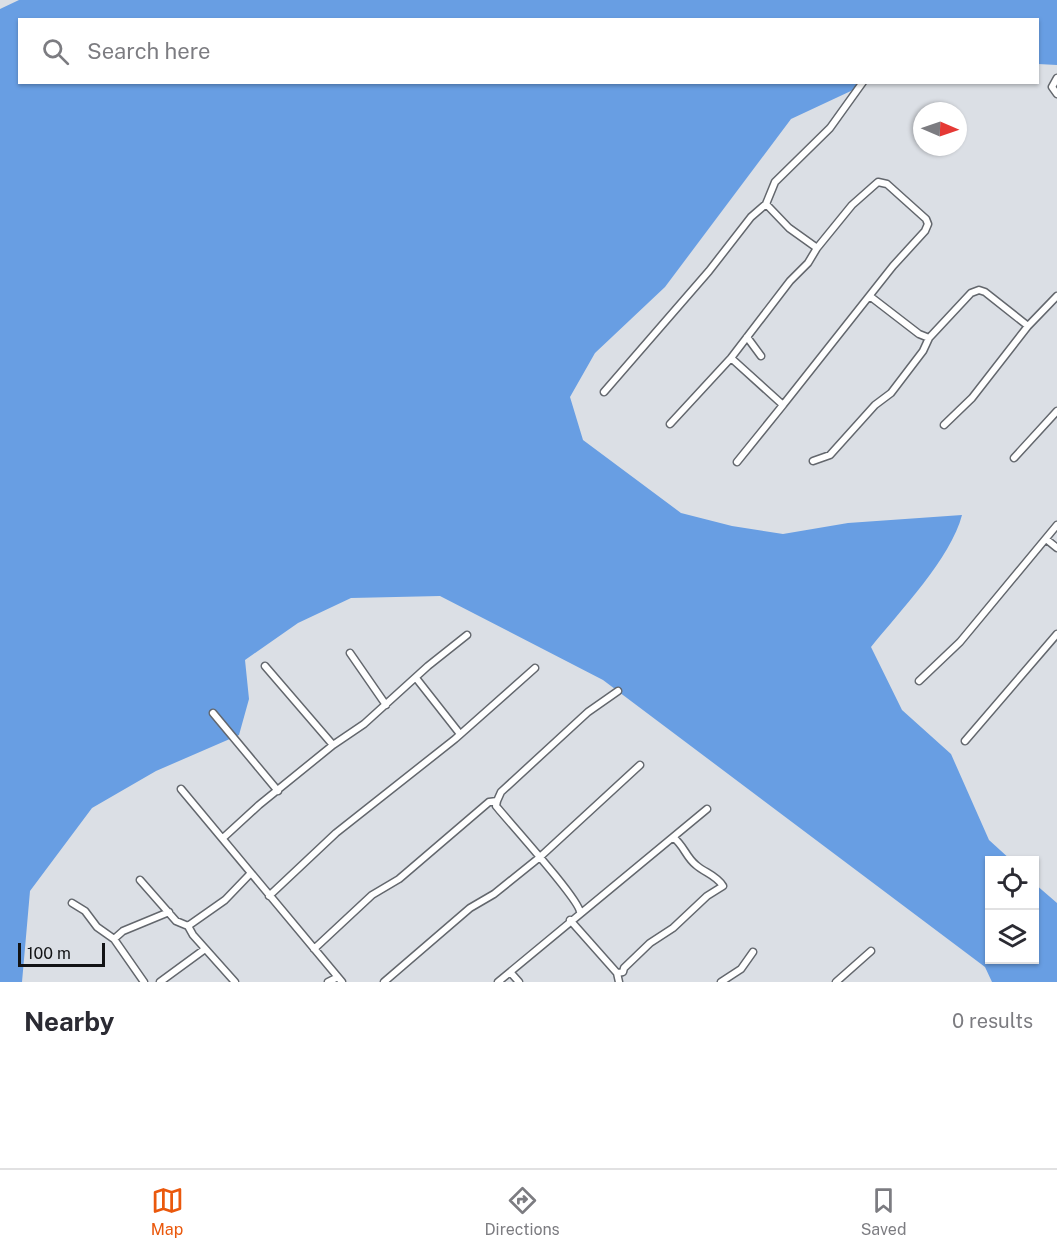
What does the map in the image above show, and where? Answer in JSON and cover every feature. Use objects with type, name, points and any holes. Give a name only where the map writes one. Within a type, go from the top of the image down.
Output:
[{"type":"street","points":[[1057,78],[1052,87],[1057,94]]},
{"type":"street","points":[[604,392],[709,271],[751,218],[766,204],[775,182],[830,128],[862,84]]},
{"type":"street","points":[[670,424],[731,358],[737,347],[790,280],[808,263],[817,248],[852,205],[878,182],[887,184],[926,219],[928,224],[925,231],[893,266],[871,297],[737,462]]},
{"type":"street","points":[[766,204],[789,228],[817,248]]},
{"type":"street","points":[[813,461],[830,455],[875,405],[891,393],[923,351],[929,338],[975,290],[985,292],[1028,326]]},
{"type":"street","points":[[944,424],[972,398],[1028,326],[1057,296]]},
{"type":"street","points":[[871,297],[919,334],[929,338]]},
{"type":"street","points":[[747,337],[761,356]]},
{"type":"street","points":[[731,358],[783,405]]},
{"type":"street","points":[[1014,458],[1057,411]]},
{"type":"street","points":[[919,681],[960,642],[1057,525]]},
{"type":"street","points":[[1046,539],[1057,548]]},
{"type":"street","points":[[965,741],[1057,634]]},
{"type":"street","points":[[223,838],[333,746],[348,737],[467,635]]},
{"type":"street","points":[[350,653],[386,705]]},
{"type":"street","points":[[265,666],[333,746]]},
{"type":"street","points":[[269,896],[336,833],[460,734],[535,668]]},
{"type":"street","points":[[416,678],[460,734]]},
{"type":"street","points":[[580,912],[577,902],[496,806],[501,792],[566,732],[618,691]]},
{"type":"street","points":[[213,713],[278,791]]},
{"type":"street","points":[[384,982],[470,908],[494,894],[540,857],[640,765]]},
{"type":"street","points":[[181,789],[340,980]]},
{"type":"street","points":[[314,949],[372,895],[399,879],[489,802],[497,801]]},
{"type":"street","points":[[498,982],[570,920],[707,809]]},
{"type":"street","points":[[617,973],[623,972],[624,968],[650,943],[673,928],[707,896],[723,886],[711,874],[695,865],[684,846],[674,838]]},
{"type":"street","points":[[188,926],[225,900],[250,874]]},
{"type":"street","points":[[140,880],[176,921],[188,926],[235,982]]},
{"type":"street","points":[[72,903],[88,914],[97,927],[114,939],[144,982]]},
{"type":"street","points":[[114,939],[123,931],[169,912]]},
{"type":"street","points":[[570,920],[617,973],[619,982]]},
{"type":"street","points":[[160,982],[205,949]]},
{"type":"street","points":[[836,982],[871,951]]},
{"type":"street","points":[[721,982],[741,969],[753,952]]},
{"type":"street","points":[[511,973],[519,982]]},
{"type":"street","points":[[328,982],[340,980]]},
{"type":"shaded area","points":[[19,0],[1057,0],[1057,65],[1039,64],[1039,18],[18,18],[18,84],[866,84],[791,119],[665,287],[595,353],[570,397],[583,440],[681,513],[732,526],[783,534],[848,523],[962,515],[956,532],[936,566],[871,647],[902,710],[951,754],[989,840],[1007,856],[985,856],[985,964],[1039,964],[1039,887],[1057,903],[1057,982],[992,982],[985,967],[603,680],[440,596],[351,598],[298,623],[245,660],[249,699],[239,735],[156,771],[92,808],[30,891],[22,982],[0,982],[0,9]]}]
